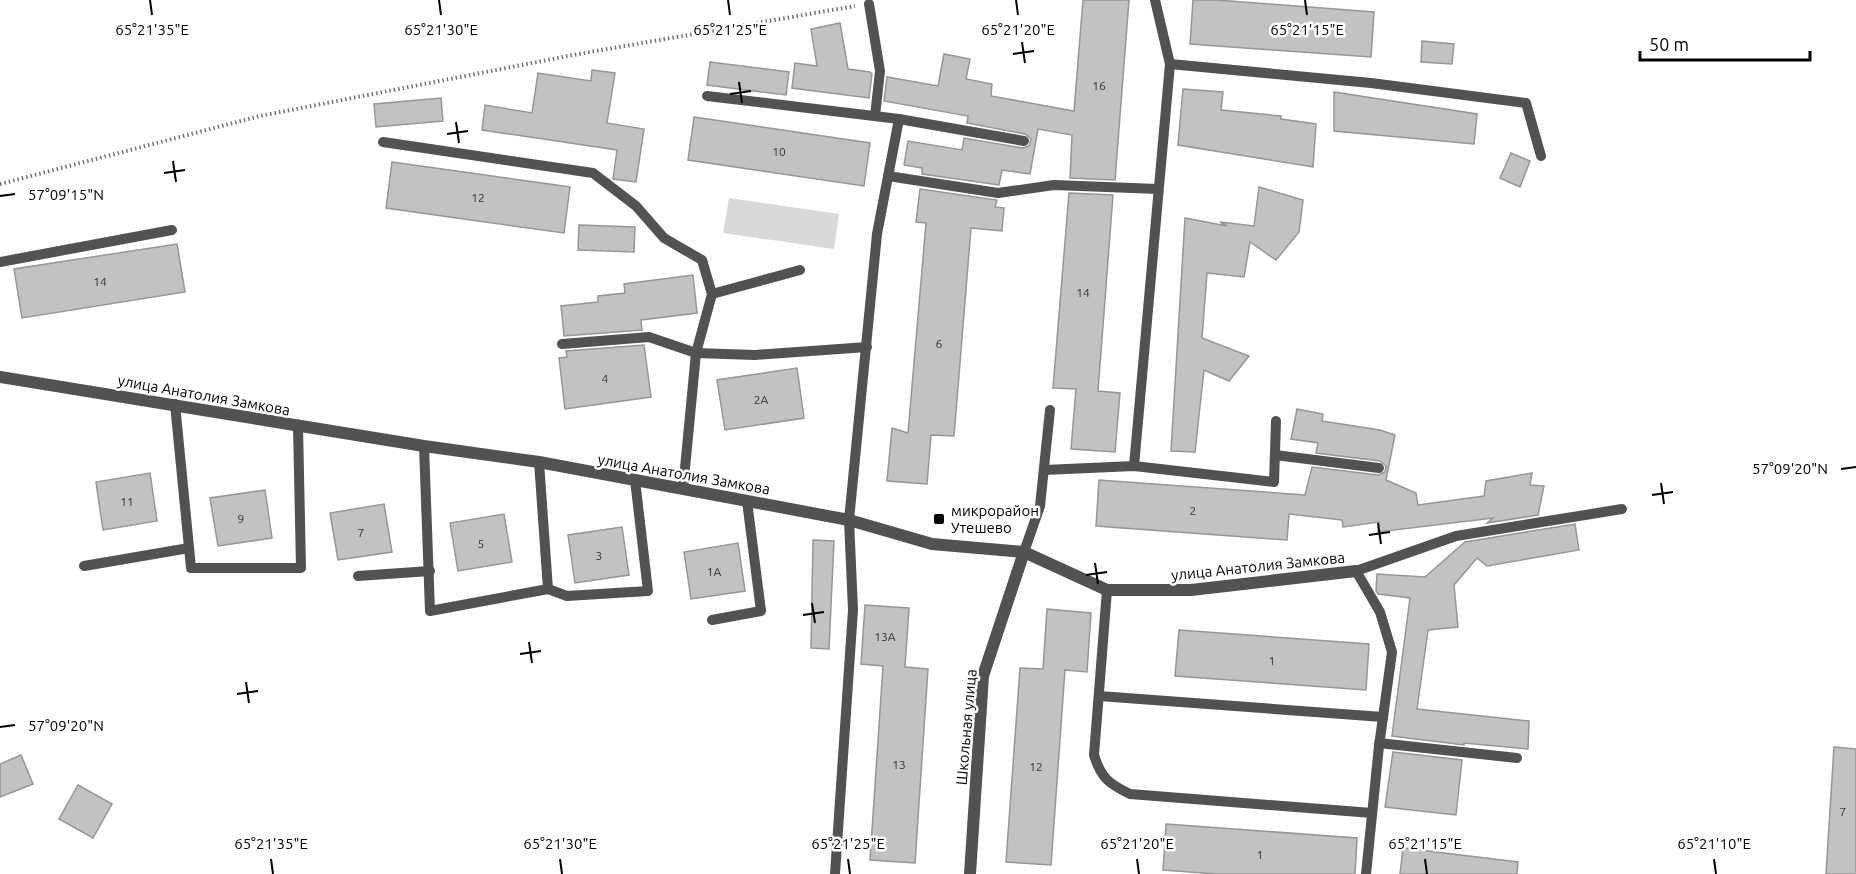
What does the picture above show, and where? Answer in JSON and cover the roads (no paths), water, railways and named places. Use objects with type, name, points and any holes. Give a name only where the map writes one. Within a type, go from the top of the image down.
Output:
[{"type":"street","name":"улица Анатолия Замкова","points":[[0,377],[175,404],[297,426],[539,462],[849,520],[932,544],[1024,552],[1107,590],[1191,590],[1356,572]]},
{"type":"street","name":"Школьная улица","points":[[970,874],[982,676],[1024,552]]},
{"type":"lane","points":[[1134,466],[1170,64],[1155,0]]},
{"type":"lane","points":[[869,4],[880,70],[875,116]]},
{"type":"lane","points":[[1170,64],[1371,82],[1526,103],[1541,156]]},
{"type":"lane","points":[[707,96],[875,116],[1024,141]]},
{"type":"lane","points":[[835,874],[853,610],[849,520],[877,234],[899,120]]},
{"type":"lane","points":[[383,142],[593,173],[636,206],[664,238],[702,260],[712,294],[696,353],[683,489]]},
{"type":"lane","points":[[888,176],[998,193],[1054,185],[1158,189]]},
{"type":"lane","points":[[0,262],[172,230]]},
{"type":"lane","points":[[712,294],[800,270]]},
{"type":"lane","points":[[562,344],[649,337],[696,353],[755,355],[867,347]]},
{"type":"lane","points":[[175,404],[190,568],[300,568],[297,426]]},
{"type":"lane","points":[[1024,552],[1040,506],[1050,410]]},
{"type":"lane","points":[[1044,470],[1134,466],[1274,482],[1276,421]]},
{"type":"lane","points":[[424,446],[430,611],[548,589],[567,596],[648,591],[635,480]]},
{"type":"lane","points":[[1275,455],[1379,468]]},
{"type":"lane","points":[[539,462],[548,589]]},
{"type":"lane","points":[[712,620],[761,611],[747,501]]},
{"type":"lane","points":[[1366,874],[1379,742],[1392,652],[1380,612],[1356,572],[1456,536],[1622,509]]},
{"type":"lane","points":[[84,566],[189,548]]},
{"type":"lane","points":[[358,576],[430,571]]},
{"type":"lane","points":[[1107,590],[1094,755],[1098,771],[1114,786],[1130,794],[1372,813]]},
{"type":"lane","points":[[1099,696],[1383,717]]},
{"type":"lane","points":[[1379,742],[1517,758]]},
{"type":"place","name":"микрорайон Утешево","points":[[939,519]]}]
